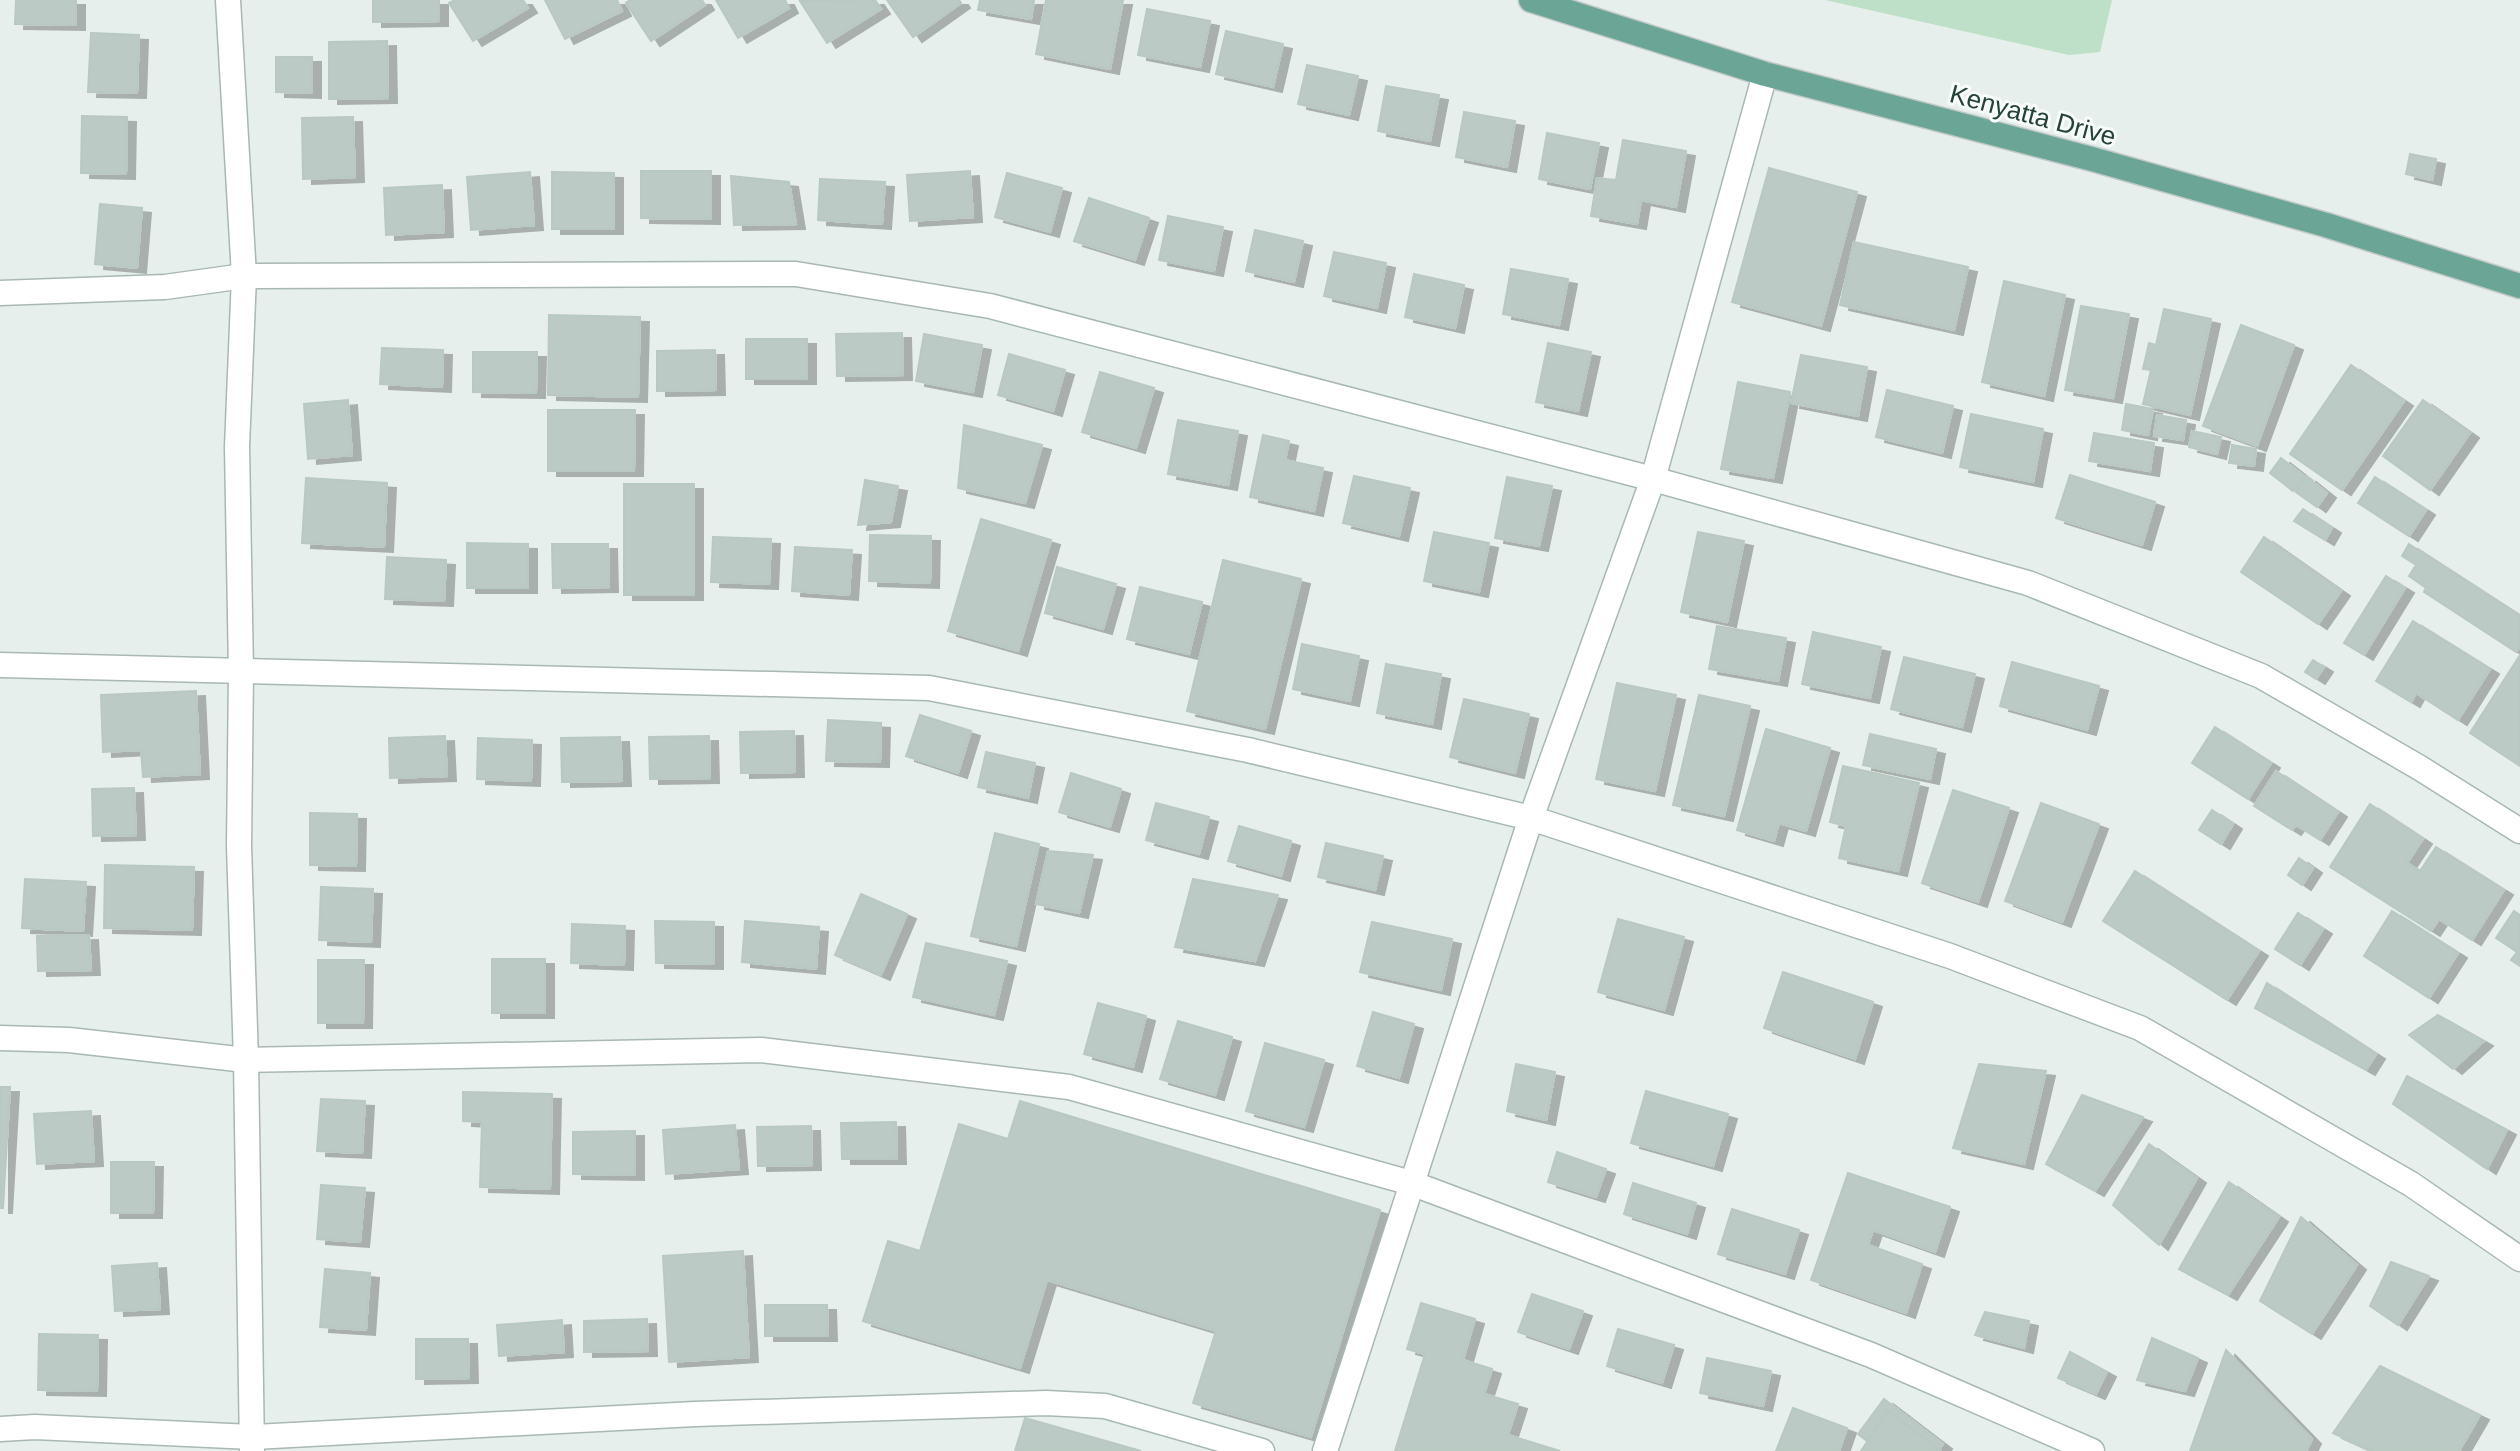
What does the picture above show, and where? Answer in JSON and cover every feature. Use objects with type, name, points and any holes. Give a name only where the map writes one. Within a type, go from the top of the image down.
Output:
[{"type":"main road","name":"Kenyatta Drive","points":[[1531,0],[1765,74],[2107,163],[2326,225],[2520,286]]},
{"type":"street","points":[[228,0],[244,276],[237,447],[241,672],[239,846],[252,1444]]},
{"type":"street","points":[[1325,1451],[1531,818],[1653,479],[1765,74]]},
{"type":"street","points":[[0,293],[165,287],[244,276],[796,274],[990,306],[1653,479],[2028,583],[2274,683],[2420,768],[2520,831]]},
{"type":"street","points":[[0,665],[929,688],[1248,750],[1531,818],[1950,956],[2140,1028],[2411,1184],[2520,1259]]},
{"type":"street","points":[[0,1038],[69,1040],[246,1060],[761,1050],[1069,1087],[1411,1183],[1871,1355],[2092,1451]]},
{"type":"street","points":[[0,1429],[35,1427],[252,1444],[695,1414],[1046,1403],[1105,1406],[1262,1451]]},
{"type":"green space","points":[[1825,0],[2112,0],[2100,52],[2069,55]]},
{"type":"building","points":[[16,0],[76,0],[76,25],[15,24]]},
{"type":"building","points":[[373,0],[439,0],[439,21],[373,22]]},
{"type":"building","points":[[455,0],[523,0],[528,8],[473,41],[449,3]]},
{"type":"building","points":[[545,0],[617,0],[622,11],[565,39]]},
{"type":"building","points":[[630,0],[702,0],[705,5],[651,41],[626,3]]},
{"type":"building","points":[[716,0],[785,0],[789,8],[738,38]]},
{"type":"building","points":[[875,0],[881,9],[827,43],[800,1]]},
{"type":"building","points":[[887,0],[959,0],[961,3],[913,37]]},
{"type":"building","points":[[980,0],[1034,0],[1031,19],[978,10]]},
{"type":"building","points":[[1046,0],[1123,0],[1110,69],[1036,54]]},
{"type":"building","points":[[1147,9],[1210,21],[1200,67],[1138,55]]},
{"type":"building","points":[[1226,31],[1283,44],[1273,87],[1216,74]]},
{"type":"building","points":[[91,33],[139,35],[137,93],[88,92]]},
{"type":"building","points":[[387,41],[388,98],[329,99],[329,42]]},
{"type":"building","points":[[276,57],[312,57],[312,93],[276,92]]},
{"type":"building","points":[[1307,65],[1358,76],[1349,115],[1298,104]]},
{"type":"building","points":[[1386,86],[1439,95],[1430,141],[1378,131]]},
{"type":"building","points":[[1464,112],[1515,121],[1507,167],[1456,157]]},
{"type":"building","points":[[82,116],[127,117],[126,174],[81,173]]},
{"type":"building","points":[[353,117],[355,177],[303,179],[302,118]]},
{"type":"building","points":[[1547,133],[1599,143],[1590,189],[1539,179]]},
{"type":"building","points":[[1623,140],[1686,151],[1676,207],[1641,200],[1637,224],[1591,216],[1597,178],[1616,180]]},
{"type":"building","points":[[2410,154],[2436,159],[2432,180],[2406,174]]},
{"type":"building","points":[[1769,168],[1857,192],[1821,326],[1732,302]]},
{"type":"building","points":[[641,171],[711,171],[711,219],[641,218]]},
{"type":"building","points":[[970,171],[973,217],[910,221],[907,175]]},
{"type":"building","points":[[530,172],[534,225],[471,230],[467,177]]},
{"type":"building","points":[[552,172],[614,173],[614,229],[552,229]]},
{"type":"building","points":[[1007,173],[1062,188],[1050,232],[995,217]]},
{"type":"building","points":[[731,176],[789,182],[796,224],[734,225]]},
{"type":"building","points":[[820,179],[885,182],[882,224],[818,220]]},
{"type":"building","points":[[442,185],[444,232],[386,235],[384,188]]},
{"type":"building","points":[[1089,198],[1149,218],[1135,260],[1074,241]]},
{"type":"building","points":[[100,204],[142,208],[137,268],[95,264]]},
{"type":"building","points":[[1168,216],[1223,227],[1214,271],[1159,260]]},
{"type":"building","points":[[1255,230],[1303,241],[1294,282],[1246,271]]},
{"type":"building","points":[[1854,242],[1968,267],[1954,330],[1840,305]]},
{"type":"building","points":[[1334,252],[1386,263],[1377,308],[1324,296]]},
{"type":"building","points":[[1511,269],[1568,279],[1559,325],[1503,314]]},
{"type":"building","points":[[1414,274],[1464,285],[1455,328],[1405,317]]},
{"type":"building","points":[[2004,281],[2065,295],[2044,396],[1982,382]]},
{"type":"building","points":[[2081,306],[2129,314],[2113,398],[2065,390]]},
{"type":"building","points":[[2164,309],[2211,319],[2190,415],[2143,404],[2151,370],[2143,369],[2149,343],[2156,345]]},
{"type":"building","points":[[549,315],[640,317],[638,397],[548,395]]},
{"type":"building","points":[[2241,325],[2294,345],[2257,446],[2203,426]]},
{"type":"building","points":[[902,333],[903,375],[837,376],[836,334]]},
{"type":"building","points":[[924,334],[982,345],[973,392],[916,381]]},
{"type":"building","points":[[746,339],[807,339],[807,379],[746,379]]},
{"type":"building","points":[[1548,343],[1591,352],[1578,411],[1536,402]]},
{"type":"building","points":[[382,348],[443,350],[442,387],[380,384]]},
{"type":"building","points":[[715,350],[716,390],[657,391],[657,351]]},
{"type":"building","points":[[473,352],[537,352],[536,393],[473,392]]},
{"type":"building","points":[[1009,354],[1065,370],[1053,411],[998,395]]},
{"type":"building","points":[[1801,355],[1867,367],[1858,416],[1791,403]]},
{"type":"building","points":[[2351,365],[2404,401],[2342,490],[2290,454]]},
{"type":"building","points":[[1100,372],[1154,388],[1136,448],[1082,432]]},
{"type":"building","points":[[1738,382],[1790,392],[1773,478],[1721,469]]},
{"type":"building","points":[[1887,390],[1953,406],[1942,453],[1876,437]]},
{"type":"building","points":[[348,400],[352,455],[308,459],[304,404]]},
{"type":"building","points":[[2423,400],[2470,433],[2430,490],[2383,456]]},
{"type":"building","points":[[2126,404],[2153,409],[2148,435],[2122,430]]},
{"type":"building","points":[[548,410],[635,410],[634,471],[548,471]]},
{"type":"building","points":[[1971,414],[2043,429],[2033,482],[1960,467]]},
{"type":"building","points":[[2157,415],[2186,420],[2183,440],[2154,436]]},
{"type":"building","points":[[1178,420],[1238,431],[1228,485],[1168,474]]},
{"type":"building","points":[[964,425],[1042,445],[1025,503],[958,488]]},
{"type":"building","points":[[2192,431],[2221,437],[2217,454],[2189,447]]},
{"type":"building","points":[[2094,433],[2154,443],[2150,471],[2089,461]]},
{"type":"building","points":[[1263,435],[1289,441],[1285,460],[1323,468],[1314,511],[1250,497]]},
{"type":"building","points":[[2232,445],[2256,449],[2254,466],[2229,463]]},
{"type":"building","points":[[2281,458],[2304,476],[2293,491],[2270,473]]},
{"type":"building","points":[[2070,475],[2155,502],[2142,545],[2056,518]]},
{"type":"building","points":[[1354,476],[1410,488],[1399,536],[1343,523]]},
{"type":"building","points":[[1507,477],[1552,486],[1539,546],[1495,538]]},
{"type":"building","points":[[2307,477],[2327,493],[2317,507],[2296,492]]},
{"type":"building","points":[[2375,477],[2426,510],[2409,536],[2358,503]]},
{"type":"building","points":[[306,478],[387,483],[384,547],[302,543]]},
{"type":"building","points":[[865,480],[898,486],[891,522],[858,525]]},
{"type":"building","points":[[624,484],[694,484],[694,595],[624,595]]},
{"type":"building","points":[[2303,509],[2332,528],[2325,540],[2294,521]]},
{"type":"building","points":[[981,519],[1051,540],[1018,651],[948,631]]},
{"type":"building","points":[[1434,532],[1489,543],[1479,592],[1424,581]]},
{"type":"building","points":[[1698,532],[1744,541],[1727,622],[1681,612]]},
{"type":"building","points":[[870,535],[931,536],[930,583],[869,581]]},
{"type":"building","points":[[713,537],[771,539],[769,584],[711,582]]},
{"type":"building","points":[[2264,537],[2341,591],[2318,624],[2241,572]]},
{"type":"building","points":[[467,543],[528,544],[528,588],[467,588]]},
{"type":"building","points":[[552,544],[608,544],[609,587],[553,588]]},
{"type":"building","points":[[2409,544],[2520,616],[2520,647],[2516,652],[2424,592],[2426,588],[2409,576],[2416,565],[2402,556]]},
{"type":"building","points":[[795,547],[852,550],[849,595],[792,591]]},
{"type":"building","points":[[387,557],[446,560],[444,601],[385,599]]},
{"type":"building","points":[[1223,560],[1301,579],[1265,729],[1187,711]]},
{"type":"building","points":[[1057,567],[1116,584],[1103,629],[1045,613]]},
{"type":"building","points":[[2386,576],[2405,588],[2364,655],[2344,643]]},
{"type":"building","points":[[1140,587],[1202,602],[1189,654],[1127,639]]},
{"type":"building","points":[[2413,621],[2490,669],[2458,720],[2416,693],[2411,702],[2376,681]]},
{"type":"building","points":[[1717,626],[1786,638],[1778,681],[1709,669]]},
{"type":"building","points":[[1813,632],[1881,647],[1870,698],[1802,684]]},
{"type":"building","points":[[1302,644],[1359,656],[1350,701],[1293,689]]},
{"type":"building","points":[[2520,655],[2520,766],[2470,733]]},
{"type":"building","points":[[1904,657],[1975,674],[1962,727],[1891,709]]},
{"type":"building","points":[[2313,660],[2324,667],[2316,679],[2305,672]]},
{"type":"building","points":[[2012,662],[2099,686],[2087,730],[2000,706]]},
{"type":"building","points":[[1386,664],[1441,674],[1432,724],[1377,713]]},
{"type":"building","points":[[1617,683],[1676,695],[1655,791],[1596,779]]},
{"type":"building","points":[[196,691],[200,774],[143,777],[141,750],[103,752],[101,695]]},
{"type":"building","points":[[1699,695],[1750,706],[1724,816],[1673,805]]},
{"type":"building","points":[[1464,699],[1529,714],[1515,773],[1450,757]]},
{"type":"building","points":[[920,715],[971,731],[958,773],[906,756]]},
{"type":"building","points":[[828,720],[881,723],[880,762],[826,761]]},
{"type":"building","points":[[2215,727],[2271,763],[2248,799],[2192,763]]},
{"type":"building","points":[[1766,729],[1830,748],[1806,831],[1779,823],[1774,841],[1737,830]]},
{"type":"building","points":[[794,731],[795,772],[741,773],[740,732]]},
{"type":"building","points":[[1870,734],[1936,749],[1930,779],[1863,765]]},
{"type":"building","points":[[445,736],[447,776],[390,778],[389,738]]},
{"type":"building","points":[[709,736],[710,778],[650,779],[649,737]]},
{"type":"building","points":[[620,737],[622,781],[562,782],[561,738]]},
{"type":"building","points":[[478,738],[532,740],[531,781],[477,779]]},
{"type":"building","points":[[986,752],[1035,763],[1028,798],[978,787]]},
{"type":"building","points":[[1843,766],[1919,783],[1898,871],[1839,858],[1846,826],[1830,822]]},
{"type":"building","points":[[2276,771],[2338,812],[2320,840],[2296,825],[2292,830],[2254,806]]},
{"type":"building","points":[[1071,773],[1121,789],[1110,827],[1059,812]]},
{"type":"building","points":[[134,788],[136,835],[93,836],[92,789]]},
{"type":"building","points":[[1953,790],[2009,808],[1978,902],[1922,883]]},
{"type":"building","points":[[1156,803],[1209,817],[1199,854],[1146,840]]},
{"type":"building","points":[[2041,803],[2099,824],[2062,922],[2005,901]]},
{"type":"building","points":[[2370,804],[2423,839],[2407,863],[2420,871],[2436,847],[2504,890],[2472,940],[2439,919],[2431,931],[2330,867]]},
{"type":"building","points":[[2212,810],[2233,824],[2221,844],[2199,830]]},
{"type":"building","points":[[310,813],[357,814],[356,866],[310,865]]},
{"type":"building","points":[[1239,826],[1291,841],[1281,876],[1228,861]]},
{"type":"building","points":[[995,833],[1039,844],[1016,946],[971,936]]},
{"type":"building","points":[[1326,843],[1383,856],[1375,890],[1318,877]]},
{"type":"building","points":[[1048,851],[1093,855],[1079,913],[1036,904]]},
{"type":"building","points":[[2299,858],[2313,868],[2302,885],[2288,875]]},
{"type":"building","points":[[105,865],[194,867],[192,930],[104,928]]},
{"type":"building","points":[[2135,871],[2259,951],[2227,1000],[2103,921]]},
{"type":"building","points":[[25,879],[86,882],[83,931],[22,928]]},
{"type":"building","points":[[1193,879],[1278,895],[1255,961],[1175,947]]},
{"type":"building","points":[[321,887],[373,889],[371,942],[319,940]]},
{"type":"building","points":[[861,894],[907,914],[881,975],[835,955]]},
{"type":"building","points":[[2392,911],[2458,953],[2429,998],[2364,956]]},
{"type":"building","points":[[2514,911],[2520,915],[2520,966],[2511,960],[2517,952],[2496,938]]},
{"type":"building","points":[[2298,913],[2323,929],[2300,965],[2275,949]]},
{"type":"building","points":[[1618,919],[1684,937],[1664,1010],[1598,992]]},
{"type":"building","points":[[655,921],[714,922],[714,964],[656,963]]},
{"type":"building","points":[[745,921],[819,927],[816,969],[742,962]]},
{"type":"building","points":[[1372,922],[1452,939],[1441,990],[1360,972]]},
{"type":"building","points":[[572,924],[625,926],[624,965],[571,963]]},
{"type":"building","points":[[89,935],[91,970],[38,971],[37,936]]},
{"type":"building","points":[[926,943],[1007,961],[994,1015],[913,997]]},
{"type":"building","points":[[492,959],[545,959],[545,1013],[492,1013]]},
{"type":"building","points":[[318,960],[364,960],[363,1023],[318,1023]]},
{"type":"building","points":[[1783,972],[1873,1002],[1855,1059],[1764,1028]]},
{"type":"building","points":[[2267,983],[2376,1054],[2366,1070],[2255,1008]]},
{"type":"building","points":[[1098,1003],[1146,1016],[1133,1067],[1084,1054]]},
{"type":"building","points":[[1373,1012],[1414,1024],[1399,1078],[1357,1066]]},
{"type":"building","points":[[2438,1015],[2484,1041],[2453,1069],[2409,1035]]},
{"type":"building","points":[[1178,1021],[1232,1037],[1215,1095],[1160,1079]]},
{"type":"building","points":[[1265,1043],[1324,1060],[1304,1127],[1246,1111]]},
{"type":"building","points":[[1516,1064],[1555,1072],[1546,1120],[1507,1111]]},
{"type":"building","points":[[1979,1064],[2046,1071],[2024,1164],[1953,1148]]},
{"type":"building","points":[[2407,1076],[2507,1130],[2487,1169],[2393,1104]]},
{"type":"building","points":[[0,1087],[10,1087],[3,1208],[0,1208]]},
{"type":"building","points":[[1646,1091],[1728,1114],[1713,1166],[1631,1143]]},
{"type":"building","points":[[463,1092],[552,1094],[550,1189],[480,1187],[482,1122],[463,1121]]},
{"type":"building","points":[[2082,1095],[2143,1117],[2095,1191],[2046,1164]]},
{"type":"building","points":[[321,1099],[365,1101],[362,1153],[317,1151]]},
{"type":"building","points":[[1020,1101],[1380,1210],[1311,1437],[1193,1403],[1216,1331],[1047,1280],[1020,1368],[863,1321],[888,1241],[920,1251],[959,1124],[1008,1139]]},
{"type":"building","points":[[91,1111],[94,1161],[37,1164],[34,1114]]},
{"type":"building","points":[[896,1122],[897,1159],[842,1159],[841,1123]]},
{"type":"building","points":[[735,1125],[739,1169],[666,1174],[663,1130]]},
{"type":"building","points":[[811,1126],[812,1165],[758,1166],[757,1127]]},
{"type":"building","points":[[635,1131],[635,1175],[573,1174],[573,1132]]},
{"type":"building","points":[[2149,1144],[2197,1178],[2159,1245],[2113,1205]]},
{"type":"building","points":[[1557,1152],[1606,1169],[1596,1197],[1548,1182]]},
{"type":"building","points":[[111,1162],[154,1162],[153,1213],[111,1213]]},
{"type":"building","points":[[1848,1173],[1950,1207],[1935,1252],[1873,1230],[1868,1245],[1922,1264],[1906,1313],[1811,1280]]},
{"type":"building","points":[[2229,1182],[2279,1217],[2228,1295],[2179,1269]]},
{"type":"building","points":[[1633,1183],[1696,1203],[1687,1234],[1624,1214]]},
{"type":"building","points":[[321,1185],[365,1188],[360,1242],[317,1239]]},
{"type":"building","points":[[1732,1209],[1799,1230],[1785,1274],[1718,1254]]},
{"type":"building","points":[[2301,1217],[2357,1265],[2312,1334],[2260,1301]]},
{"type":"building","points":[[743,1251],[749,1357],[669,1362],[663,1256]]},
{"type":"building","points":[[2391,1262],[2429,1276],[2398,1325],[2370,1306]]},
{"type":"building","points":[[157,1263],[160,1309],[115,1311],[112,1266]]},
{"type":"building","points":[[325,1269],[370,1273],[366,1330],[320,1327]]},
{"type":"building","points":[[1532,1294],[1583,1311],[1569,1349],[1518,1332]]},
{"type":"building","points":[[1421,1303],[1475,1319],[1463,1360],[1492,1369],[1484,1394],[1518,1404],[1508,1435],[1560,1451],[1395,1451],[1425,1354],[1407,1349]]},
{"type":"building","points":[[765,1305],[827,1305],[828,1336],[765,1336]]},
{"type":"building","points":[[1985,1312],[2029,1321],[2024,1348],[1975,1335]]},
{"type":"building","points":[[647,1319],[648,1351],[584,1352],[584,1321]]},
{"type":"building","points":[[562,1320],[564,1352],[499,1356],[497,1325]]},
{"type":"building","points":[[1618,1329],[1674,1345],[1662,1383],[1607,1366]]},
{"type":"building","points":[[39,1334],[98,1335],[97,1391],[38,1390]]},
{"type":"building","points":[[2152,1338],[2198,1358],[2185,1391],[2137,1380]]},
{"type":"building","points":[[416,1339],[468,1339],[469,1378],[416,1379]]},
{"type":"building","points":[[2226,1350],[2312,1439],[2306,1451],[2190,1451]]},
{"type":"building","points":[[2070,1352],[2107,1372],[2096,1394],[2058,1378]]},
{"type":"building","points":[[1707,1358],[1771,1371],[1763,1406],[1700,1393]]},
{"type":"building","points":[[2380,1366],[2480,1415],[2459,1451],[2372,1451],[2333,1433]]},
{"type":"building","points":[[1884,1399],[1943,1444],[1938,1451],[1866,1451],[1871,1444],[1858,1434]]},
{"type":"building","points":[[1793,1408],[1847,1428],[1839,1451],[1776,1451]]},
{"type":"building","points":[[1888,1410],[1940,1451],[1861,1451]]},
{"type":"building","points":[[1025,1418],[1141,1451],[1015,1451]]}]
